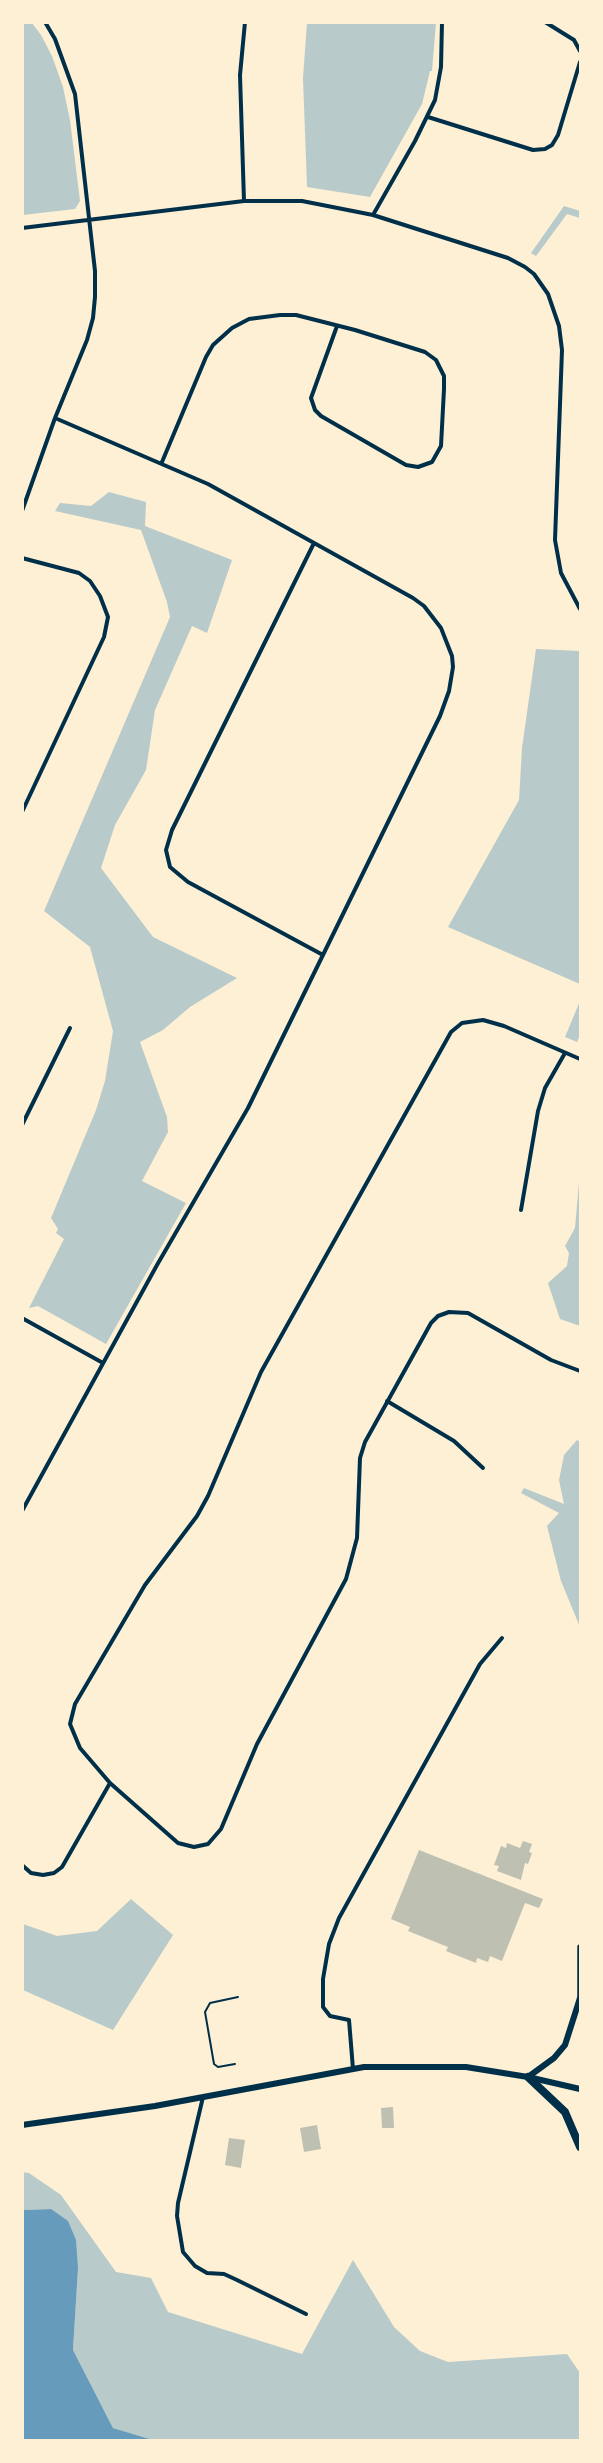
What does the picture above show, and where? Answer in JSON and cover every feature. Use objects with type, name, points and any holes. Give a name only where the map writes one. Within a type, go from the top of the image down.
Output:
[{"type":"highway","points":[[528,2077],[566,2112],[580,2148]]},
{"type":"main road","points":[[580,1947],[580,2008]]},
{"type":"main road","points":[[528,2077],[554,2058],[565,2045],[580,1999]]},
{"type":"main road","points":[[22,2126],[203,2097],[353,2069],[433,2065],[466,2067],[528,2077],[580,2089]]},
{"type":"street","points":[[22,512],[93,318],[96,271],[76,94],[55,39],[45,22]]},
{"type":"street","points":[[244,201],[240,75],[245,22]]},
{"type":"street","points":[[373,215],[428,117],[439,84],[442,22]]},
{"type":"street","points":[[545,22],[574,40],[580,51]]},
{"type":"street","points":[[428,117],[533,150],[545,149],[552,145],[558,135],[580,62]]},
{"type":"street","points":[[22,228],[244,201],[302,201],[373,215],[515,261],[534,274],[548,294],[558,321],[562,350],[554,540],[561,573],[580,609]]},
{"type":"street","points":[[162,462],[206,357],[221,336],[249,319],[263,316],[296,315],[336,326],[424,352],[438,363],[444,376],[441,446],[432,462],[418,467],[406,465],[329,421],[315,410],[311,398],[336,326]]},
{"type":"street","points":[[22,1511],[103,1363],[248,1108],[440,716],[450,691],[453,667],[452,656],[441,628],[424,606],[208,484],[162,462],[55,418]]},
{"type":"street","points":[[314,543],[172,830],[166,850],[170,867],[188,882],[323,955]]},
{"type":"street","points":[[22,558],[78,573],[90,581],[100,596],[108,617],[104,637],[22,812]]},
{"type":"street","points":[[580,1059],[504,1026],[483,1020],[462,1023],[447,1038],[260,1372],[208,1496],[197,1516],[145,1585],[74,1704],[70,1724],[75,1741],[110,1783],[183,1846],[202,1846],[208,1844],[218,1834],[257,1744],[346,1579],[358,1538],[360,1458],[369,1432],[431,1323],[438,1316],[455,1311],[468,1313],[551,1360],[580,1371]]},
{"type":"street","points":[[22,1125],[70,1028]]},
{"type":"street","points":[[521,1210],[538,1111],[545,1088],[565,1053]]},
{"type":"street","points":[[22,1318],[103,1363]]},
{"type":"street","points":[[387,1401],[454,1441],[483,1468]]},
{"type":"street","points":[[353,2069],[349,2020],[330,2016],[323,2007],[325,1962],[332,1937],[344,1910],[480,1664],[502,1638]]},
{"type":"street","points":[[22,1865],[31,1873],[43,1875],[54,1873],[62,1867],[110,1783]]},
{"type":"street","points":[[203,2097],[178,2203],[177,2216],[184,2252],[195,2266],[207,2273],[224,2274],[306,2314]]},
{"type":"lane","points":[[235,2064],[218,2067],[214,2064],[205,2012],[210,2003],[238,1997]]},
{"type":"shaded area","points":[[22,23],[32,23],[41,35],[52,56],[63,87],[70,120],[80,201],[75,209],[23,215]]},
{"type":"shaded area","points":[[307,23],[436,23],[432,71],[430,71],[422,104],[370,197],[307,187],[303,78]]},
{"type":"shaded area","points":[[564,206],[580,211],[580,218],[567,214],[536,256],[531,253]]},
{"type":"shaded area","points":[[109,492],[146,502],[145,526],[232,560],[207,633],[192,626],[155,710],[146,770],[115,825],[101,868],[153,937],[237,978],[190,1007],[163,1030],[140,1042],[167,1117],[168,1132],[142,1181],[186,1203],[106,1344],[38,1306],[29,1308],[64,1239],[56,1233],[58,1229],[51,1218],[96,1110],[105,1081],[113,1031],[90,947],[44,911],[170,617],[167,602],[141,530],[55,511],[60,503],[91,506]]},
{"type":"shaded area","points":[[536,649],[580,651],[580,984],[448,927],[519,800],[522,748]]},
{"type":"shaded area","points":[[580,1001],[580,1035],[577,1042],[565,1037]]},
{"type":"shaded area","points":[[580,1171],[580,1326],[560,1319],[548,1283],[567,1266],[569,1253],[565,1246],[575,1228]]},
{"type":"shaded area","points":[[577,1440],[580,1442],[580,1627],[561,1581],[547,1526],[559,1513],[521,1493],[524,1488],[564,1504],[559,1480],[564,1455]]},
{"type":"shaded area","points":[[131,1899],[173,1935],[113,2030],[23,1990],[23,1924],[57,1936],[97,1931]]},
{"type":"shaded area","points":[[22,2172],[29,2173],[61,2195],[116,2272],[151,2278],[168,2312],[302,2354],[353,2260],[394,2327],[420,2351],[448,2362],[567,2354],[580,2373],[580,2440],[153,2440],[113,2428],[73,2350],[78,2269],[51,2209],[23,2210]]},
{"type":"water","points":[[51,2209],[68,2221],[76,2240],[78,2269],[73,2350],[113,2428],[153,2440],[23,2440],[23,2210]]},
{"type":"building","points":[[523,1841],[532,1844],[529,1852],[532,1853],[528,1864],[525,1863],[521,1880],[497,1871],[499,1866],[494,1865],[501,1846],[506,1848],[507,1843],[520,1848]]},
{"type":"building","points":[[419,1850],[543,1899],[539,1908],[525,1903],[502,1961],[490,1956],[488,1962],[477,1958],[476,1963],[446,1951],[448,1947],[408,1931],[410,1927],[391,1919]]},
{"type":"building","points":[[393,2107],[394,2128],[382,2128],[381,2108]]},
{"type":"building","points":[[317,2125],[321,2149],[304,2152],[300,2128]]},
{"type":"building","points":[[229,2138],[245,2140],[241,2168],[225,2165]]}]
